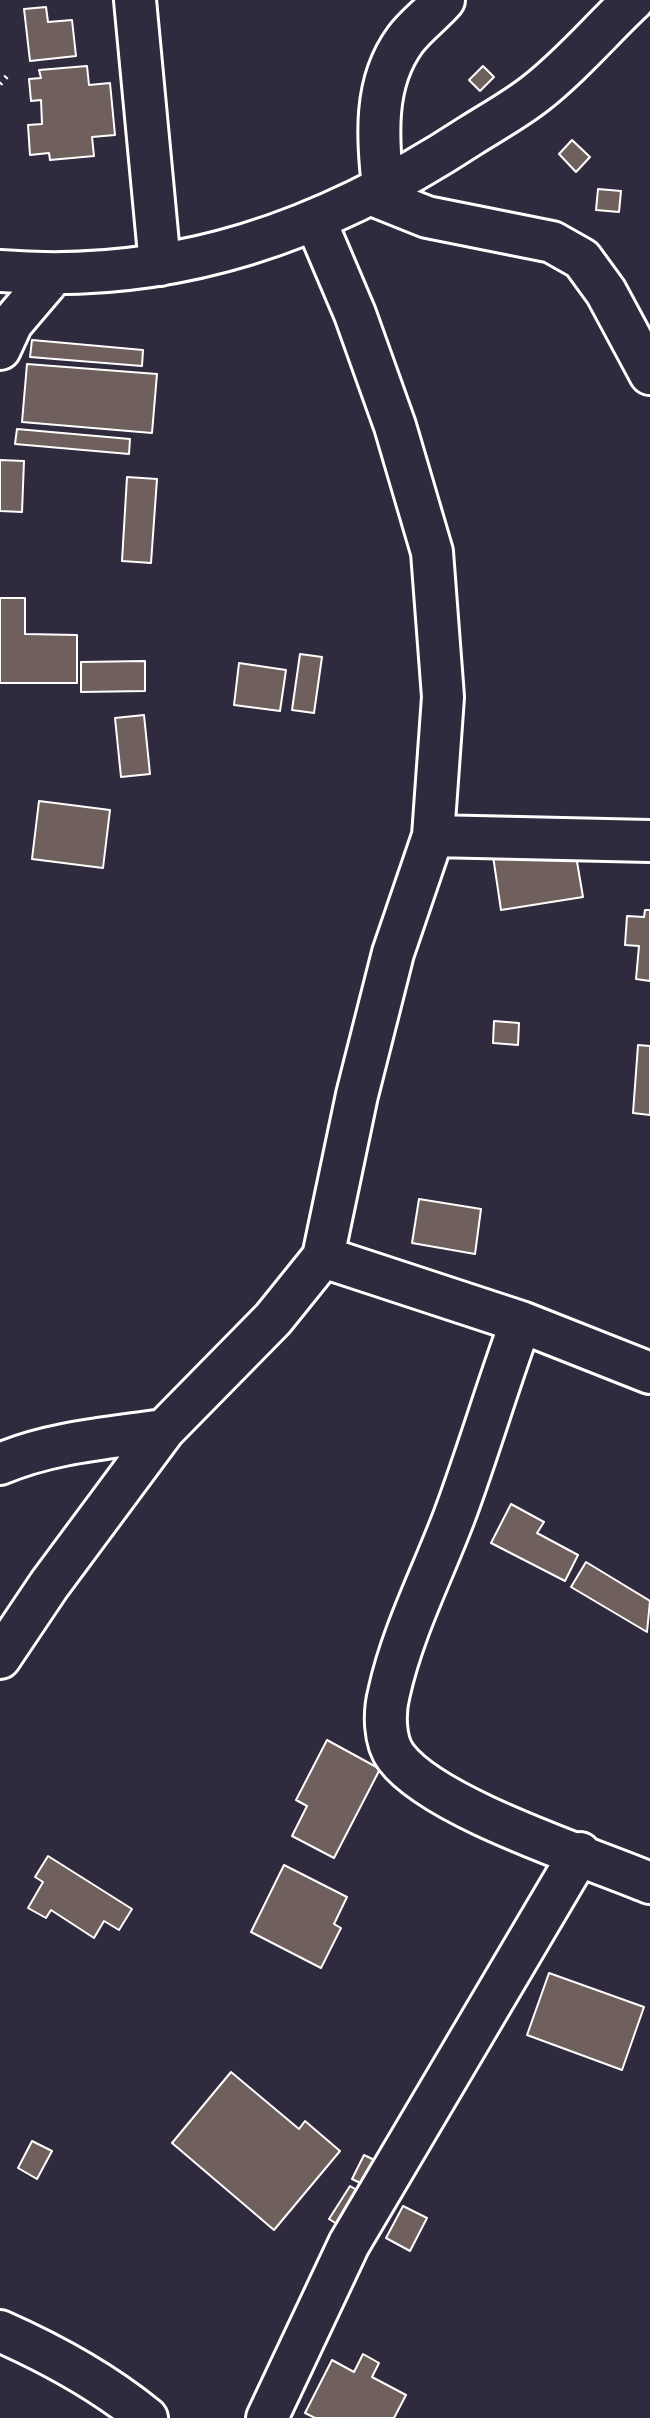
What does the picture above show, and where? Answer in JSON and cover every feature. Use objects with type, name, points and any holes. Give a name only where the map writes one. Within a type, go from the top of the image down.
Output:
[{"type":"street","points":[[135,0],[160,265]]},
{"type":"street","points":[[378,192],[382,92],[392,60],[407,37],[444,0]]},
{"type":"street","points":[[0,271],[52,276],[160,265],[249,245],[316,222],[378,192],[537,92],[633,0]]},
{"type":"street","points":[[378,192],[427,217],[552,242],[582,259],[606,292],[650,374]]},
{"type":"street","points":[[0,1658],[49,1585],[164,1430],[273,1319],[323,1257],[357,1095],[393,953],[433,836],[443,697],[432,552],[395,426],[355,314],[316,222]]},
{"type":"street","points":[[0,349],[12,323],[52,276]]},
{"type":"street","points":[[433,836],[650,841]]},
{"type":"street","points":[[323,1257],[521,1322],[650,1373]]},
{"type":"street","points":[[521,1322],[455,1514],[404,1643],[389,1693],[385,1723],[395,1756],[425,1784],[497,1822],[650,1883]]},
{"type":"street","points":[[0,1464],[17,1456],[82,1442],[164,1430]]},
{"type":"street","points":[[267,2418],[349,2244],[580,1853]]},
{"type":"street","points":[[0,2331],[44,2351],[127,2402],[147,2418]]},
{"type":"path","points":[[0,84],[7,76]]},
{"type":"building","points":[[46,7],[48,22],[72,20],[76,56],[30,61],[24,9]]},
{"type":"building","points":[[87,66],[89,85],[110,83],[115,135],[92,137],[94,156],[50,160],[49,153],[30,155],[28,125],[42,124],[41,100],[31,101],[29,79],[41,78],[39,70]]},
{"type":"building","points":[[483,66],[494,77],[480,91],[469,80]]},
{"type":"building","points":[[572,140],[590,157],[576,172],[559,154]]},
{"type":"building","points":[[598,189],[621,191],[619,212],[596,210]]},
{"type":"building","points":[[32,340],[143,350],[142,366],[30,357]]},
{"type":"building","points":[[27,364],[157,374],[152,433],[22,422]]},
{"type":"building","points":[[17,429],[130,439],[129,454],[15,444]]},
{"type":"building","points":[[0,460],[24,461],[22,512],[0,511]]},
{"type":"building","points":[[127,477],[157,479],[151,563],[122,561]]},
{"type":"building","points":[[0,598],[25,598],[25,634],[77,635],[77,683],[0,683]]},
{"type":"building","points":[[300,654],[322,657],[314,713],[292,710]]},
{"type":"building","points":[[145,661],[145,691],[81,692],[81,662]]},
{"type":"building","points":[[239,663],[286,670],[280,711],[234,705]]},
{"type":"building","points":[[144,715],[150,774],[121,777],[115,718]]},
{"type":"building","points":[[39,801],[110,810],[103,868],[32,859]]},
{"type":"building","points":[[574,844],[583,897],[501,910],[493,856]]},
{"type":"building","points":[[645,910],[650,910],[650,981],[636,979],[639,946],[625,945],[627,916],[644,917]]},
{"type":"building","points":[[494,1021],[519,1023],[518,1045],[493,1043]]},
{"type":"building","points":[[638,1045],[650,1046],[650,1115],[633,1113]]},
{"type":"building","points":[[419,1199],[481,1209],[475,1254],[412,1243]]},
{"type":"building","points":[[511,1504],[544,1522],[537,1533],[578,1555],[565,1581],[491,1543]]},
{"type":"building","points":[[586,1562],[650,1601],[647,1632],[571,1587]]},
{"type":"building","points":[[327,1740],[380,1769],[334,1858],[292,1836],[307,1806],[296,1800]]},
{"type":"building","points":[[48,1856],[132,1909],[119,1930],[104,1921],[94,1938],[51,1910],[46,1918],[28,1908],[43,1882],[35,1877]]},
{"type":"building","points":[[284,1865],[347,1897],[334,1924],[341,1928],[321,1968],[251,1932]]},
{"type":"building","points":[[549,1973],[644,2007],[622,2070],[527,2035]]},
{"type":"building","points":[[231,2072],[299,2129],[305,2121],[340,2151],[274,2230],[172,2143]]},
{"type":"building","points":[[32,2141],[52,2151],[37,2179],[18,2168]]},
{"type":"building","points":[[364,2155],[387,2166],[375,2190],[352,2179]]},
{"type":"building","points":[[350,2186],[369,2197],[348,2231],[329,2219]]},
{"type":"building","points":[[403,2206],[427,2218],[410,2251],[386,2238]]},
{"type":"building","points":[[363,2354],[379,2363],[372,2377],[406,2395],[394,2418],[315,2418],[305,2413],[332,2360],[354,2372]]}]
